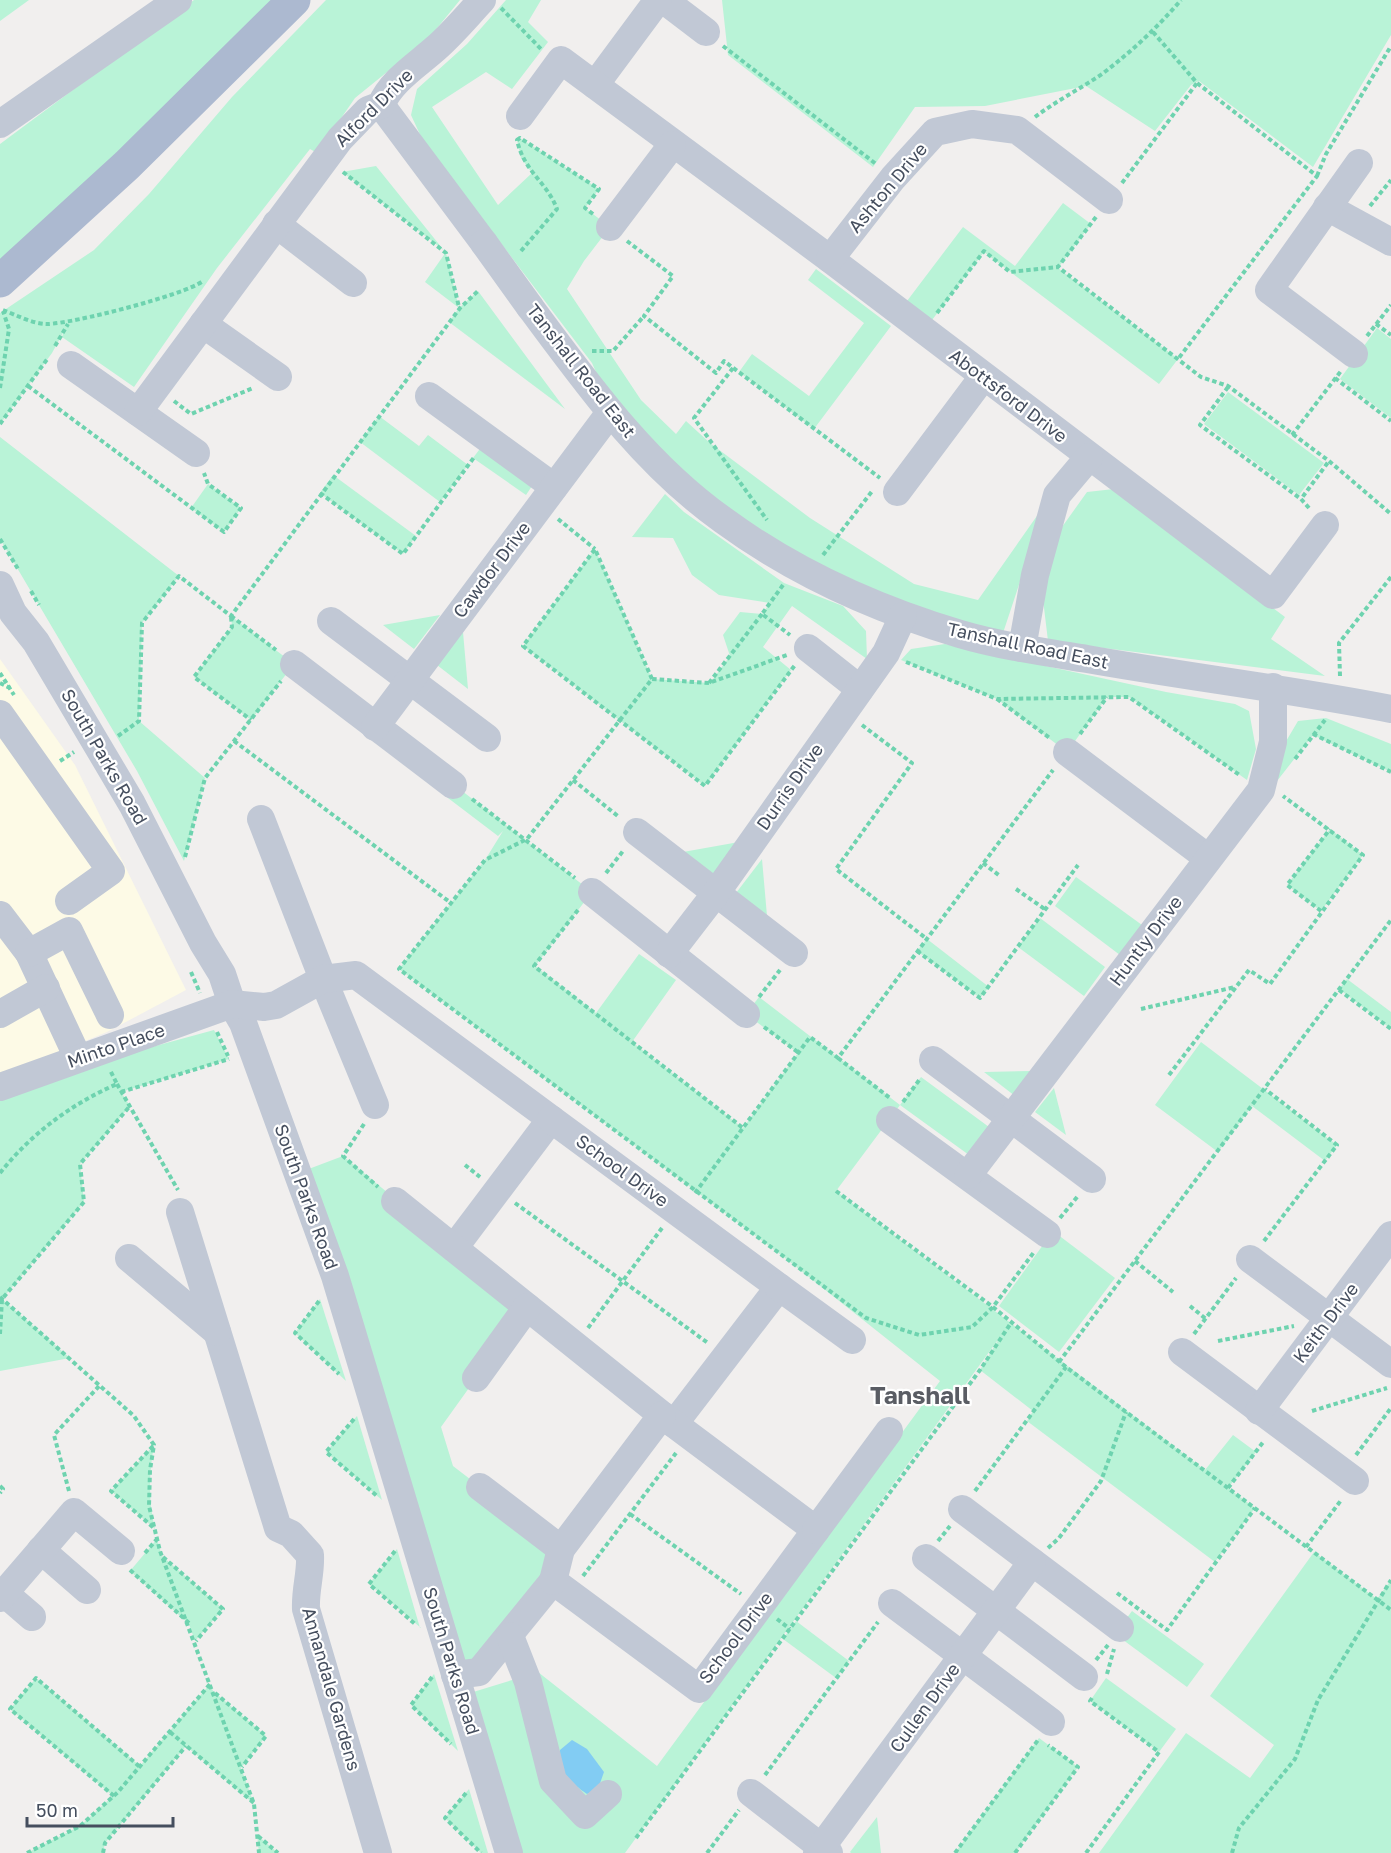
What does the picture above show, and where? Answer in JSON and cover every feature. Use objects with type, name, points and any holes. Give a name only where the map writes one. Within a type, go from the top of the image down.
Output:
[{"type":"main road","points":[[2,296],[127,165],[294,0]]},
{"type":"street","name":"Alford Drive","points":[[138,412],[276,224],[359,118],[381,105],[385,95],[438,46],[482,0]]},
{"type":"street","points":[[595,86],[658,0]]},
{"type":"street","points":[[664,0],[706,32]]},
{"type":"street","points":[[0,124],[170,2]]},
{"type":"street","name":"Abottsford Drive","points":[[561,60],[672,145],[830,259],[922,332],[1273,595],[1325,525]]},
{"type":"street","points":[[520,116],[561,60]]},
{"type":"street","name":"Tanshall Road East","points":[[381,105],[609,414],[656,462],[722,520],[806,559],[865,600],[903,616],[962,635],[1157,672],[1273,687],[1391,709]]},
{"type":"street","name":"Ashton Drive","points":[[830,259],[893,178],[935,132],[972,124],[1017,130],[1109,200]]},
{"type":"street","points":[[610,227],[672,145]]},
{"type":"street","points":[[1354,354],[1269,290],[1359,163]]},
{"type":"street","points":[[1327,207],[1391,242]]},
{"type":"street","points":[[276,224],[353,283]]},
{"type":"street","points":[[203,324],[278,377]]},
{"type":"street","points":[[70,365],[196,453]]},
{"type":"street","points":[[897,492],[983,377]]},
{"type":"street","points":[[429,396],[487,438],[548,496]]},
{"type":"street","name":"Cawdor Drive","points":[[375,727],[609,414]]},
{"type":"street","points":[[1022,648],[1035,575],[1057,495],[1089,457]]},
{"type":"street","name":"South Parks Road","points":[[0,585],[6,617],[36,642],[132,804],[203,943],[222,974],[220,1009],[243,1023],[335,1276],[442,1678],[509,1853]]},
{"type":"street","name":"Durris Drive","points":[[669,954],[716,893],[886,653],[903,616]]},
{"type":"street","points":[[331,621],[487,738]]},
{"type":"street","points":[[808,648],[861,689]]},
{"type":"street","points":[[294,664],[453,784]]},
{"type":"street","name":"Huntly Drive","points":[[968,1175],[1261,789],[1273,742],[1273,687]]},
{"type":"street","points":[[5,701],[111,871],[69,901]]},
{"type":"street","points":[[1067,752],[1208,858]]},
{"type":"street","points":[[261,819],[322,979],[375,1105]]},
{"type":"street","points":[[637,832],[794,953]]},
{"type":"street","points":[[592,892],[746,1014]]},
{"type":"street","points":[[0,916],[29,953],[46,988],[89,1054]]},
{"type":"street","points":[[29,953],[69,931],[110,1015]]},
{"type":"street","name":"School Drive","points":[[220,1009],[276,1005],[322,979],[356,975],[551,1119],[685,1202],[779,1287],[852,1340]]},
{"type":"street","points":[[0,1014],[46,988]]},
{"type":"street","name":"Minto Place","points":[[0,1087],[220,1009]]},
{"type":"street","points":[[933,1060],[1092,1179]]},
{"type":"street","points":[[895,1112],[968,1175],[1047,1234]]},
{"type":"street","points":[[454,1248],[551,1119]]},
{"type":"street","points":[[395,1201],[675,1425],[816,1530]]},
{"type":"street","name":"Annandale Gardens","points":[[180,1212],[278,1528],[291,1534],[310,1555],[311,1576],[305,1593],[306,1609],[378,1853]]},
{"type":"street","name":"Keith Drive","points":[[1268,1417],[1330,1318],[1391,1235]]},
{"type":"street","points":[[129,1258],[217,1332]]},
{"type":"street","points":[[1250,1259],[1391,1364]]},
{"type":"street","points":[[442,1678],[479,1672],[510,1636],[561,1587],[561,1549],[675,1425],[779,1287]]},
{"type":"street","points":[[476,1378],[527,1307]]},
{"type":"street","points":[[1182,1352],[1349,1477]]},
{"type":"street","name":"School Drive","points":[[561,1587],[699,1689],[889,1431]]},
{"type":"street","points":[[480,1487],[561,1549]]},
{"type":"street","points":[[974,1499],[1042,1549],[1120,1628]]},
{"type":"street","points":[[32,1617],[2,1596],[74,1512],[134,1556]]},
{"type":"street","name":"Cullen Drive","points":[[822,1851],[1042,1549]]},
{"type":"street","points":[[41,1550],[87,1590]]},
{"type":"street","points":[[926,1558],[995,1612],[1095,1683]]},
{"type":"street","points":[[892,1603],[1051,1722]]},
{"type":"street","points":[[510,1636],[528,1682],[553,1781],[585,1815],[608,1794]]},
{"type":"street","points":[[751,1793],[822,1851]]},
{"type":"path","points":[[493,0],[538,48],[561,60]]},
{"type":"path","points":[[1017,130],[1065,95],[1100,75],[1153,32],[1181,0]]},
{"type":"path","points":[[706,32],[893,178]]},
{"type":"path","points":[[1153,32],[1197,83],[1317,176]]},
{"type":"path","points":[[1178,359],[1317,176],[1326,154],[1391,46]]},
{"type":"path","points":[[1058,267],[1197,83]]},
{"type":"path","points":[[521,251],[557,209],[554,200],[521,158],[517,140],[520,138],[599,189],[585,208],[674,276],[614,351],[587,351]]},
{"type":"path","points":[[325,159],[446,253],[460,308]]},
{"type":"path","points":[[1356,223],[1391,180]]},
{"type":"path","points":[[922,332],[984,251],[1010,272],[1058,267],[1201,377],[1228,386],[1329,461],[1391,514]]},
{"type":"path","points":[[2,296],[44,324],[68,323],[185,290],[201,283],[209,276]]},
{"type":"path","points":[[251,720],[194,677],[232,627],[231,616],[320,493],[460,308],[478,291]]},
{"type":"path","points":[[0,387],[9,329],[2,296]]},
{"type":"path","points":[[644,316],[716,373],[724,361],[881,480],[821,556],[806,559],[709,683]]},
{"type":"path","points":[[0,424],[52,353],[68,323]]},
{"type":"path","points":[[1376,324],[1391,335]]},
{"type":"path","points":[[733,368],[694,418],[768,522]]},
{"type":"path","points":[[155,388],[191,414],[278,377]]},
{"type":"path","points":[[1335,378],[1391,421]]},
{"type":"path","points":[[28,386],[224,532],[241,508],[208,484],[196,453]]},
{"type":"path","points":[[1228,386],[1200,425],[1301,499],[1325,525]]},
{"type":"path","points":[[320,493],[403,554],[487,438]]},
{"type":"path","points":[[1301,499],[1329,461]]},
{"type":"path","points":[[548,496],[594,549],[652,679]]},
{"type":"path","points":[[594,549],[523,646],[705,786],[808,648]]},
{"type":"path","points":[[117,737],[139,721],[142,623],[179,576],[294,664],[205,777],[184,861]]},
{"type":"path","points":[[1292,763],[1341,699],[1339,643],[1391,577]]},
{"type":"path","points":[[762,614],[808,648]]},
{"type":"path","points":[[652,679],[709,683],[808,648]]},
{"type":"path","points":[[886,653],[997,699],[1067,752]]},
{"type":"path","points":[[652,679],[527,839],[485,860],[399,969],[685,1202],[866,1318],[919,1335],[972,1327],[993,1307],[1047,1234],[1092,1179]]},
{"type":"path","points":[[0,683],[5,701]]},
{"type":"path","points":[[838,1058],[1107,697]]},
{"type":"path","points":[[997,699],[1129,697],[1267,794],[1272,788],[1364,855],[1270,984],[1249,970],[1169,1075]]},
{"type":"path","points":[[844,712],[912,763],[836,869],[927,939]]},
{"type":"path","points":[[1313,734],[1391,772]]},
{"type":"path","points":[[234,741],[451,903]]},
{"type":"path","points":[[573,780],[637,832],[534,966],[743,1128]]},
{"type":"path","points":[[453,784],[527,839],[592,892]]},
{"type":"path","points":[[1321,911],[1287,885],[1330,829]]},
{"type":"path","points":[[983,863],[1000,876]]},
{"type":"path","points":[[918,951],[980,998],[1078,865]]},
{"type":"path","points":[[1016,889],[1046,910]]},
{"type":"path","points":[[1059,1362],[1391,921]]},
{"type":"path","points":[[794,953],[746,1014],[799,1053]]},
{"type":"path","points":[[190,970],[220,1009],[233,1069]]},
{"type":"path","points":[[1141,1009],[1236,986]]},
{"type":"path","points":[[1339,990],[1391,1029]]},
{"type":"path","points":[[575,1346],[622,1281],[743,1128],[810,1037],[838,1058],[895,1112],[933,1060]]},
{"type":"path","points":[[89,1054],[117,1084],[130,1106],[181,1195],[180,1212]]},
{"type":"path","points":[[121,1092],[229,1059]]},
{"type":"path","points":[[0,1173],[14,1156],[53,1120],[117,1084]]},
{"type":"path","points":[[1182,1352],[1337,1145],[1264,1089]]},
{"type":"path","points":[[375,1105],[343,1156],[395,1201]]},
{"type":"path","points":[[0,1334],[1,1298],[84,1202],[80,1164],[130,1106]]},
{"type":"path","points":[[497,1190],[726,1356]]},
{"type":"path","points":[[836,1191],[993,1307],[1059,1362],[1391,1610]]},
{"type":"path","points":[[1135,1261],[1173,1292]]},
{"type":"path","points":[[1,1298],[134,1416],[154,1445],[150,1470],[150,1506],[157,1539],[254,1804],[259,1853]]},
{"type":"path","points":[[323,1308],[320,1299],[295,1333],[346,1381],[343,1372]]},
{"type":"path","points":[[1190,1306],[1206,1319]]},
{"type":"path","points":[[1218,1341],[1330,1318]]},
{"type":"path","points":[[636,1838],[980,1370],[1011,1323]]},
{"type":"path","points":[[74,1512],[54,1435],[100,1385]]},
{"type":"path","points":[[1312,1411],[1391,1386]]},
{"type":"path","points":[[1306,1547],[1391,1408]]},
{"type":"path","points":[[1042,1549],[1101,1481],[1126,1412]]},
{"type":"path","points":[[360,1426],[357,1416],[326,1452],[382,1500],[379,1489]]},
{"type":"path","points":[[1228,1488],[1268,1417]]},
{"type":"path","points":[[561,1587],[630,1514],[675,1425]]},
{"type":"path","points":[[154,1445],[111,1491],[155,1529]]},
{"type":"path","points":[[0,1486],[3,1489],[0,1493]]},
{"type":"path","points":[[1109,1588],[1167,1630],[1255,1508]]},
{"type":"path","points":[[630,1514],[760,1607]]},
{"type":"path","points":[[157,1539],[134,1556],[130,1571],[189,1624]]},
{"type":"path","points":[[400,1560],[397,1549],[369,1584],[420,1628],[417,1617]]},
{"type":"path","points":[[1042,1549],[1061,1552]]},
{"type":"path","points":[[162,1556],[223,1609],[195,1641]]},
{"type":"path","points":[[1232,1853],[1239,1828],[1295,1759],[1318,1700],[1391,1580]]},
{"type":"path","points":[[1086,1853],[1159,1752],[1090,1701],[1095,1683],[1120,1628]]},
{"type":"path","points":[[114,1796],[10,1709],[36,1678],[140,1767]]},
{"type":"path","points":[[442,1678],[411,1706],[458,1751],[454,1740]]},
{"type":"path","points":[[27,1853],[80,1826],[114,1796],[210,1684]]},
{"type":"path","points":[[213,1691],[266,1736],[241,1768]]},
{"type":"path","points":[[170,1732],[254,1804]]},
{"type":"path","points":[[955,1853],[1039,1738],[1078,1767],[1015,1853]]},
{"type":"path","points":[[103,1853],[105,1843],[186,1746]]},
{"type":"path","points":[[472,1800],[469,1789],[445,1818],[481,1853]]},
{"type":"path","points":[[257,1835],[278,1853]]},
{"type":"shaded area","points":[[0,659],[75,765],[186,990],[107,1032],[0,1076]]},
{"type":"green space","points":[[0,0],[29,0],[0,21]]},
{"type":"green space","points":[[194,0],[280,0],[0,269],[0,144]]},
{"type":"green space","points":[[326,0],[460,0],[429,38],[355,98],[317,153],[310,149],[217,268],[134,387],[62,337],[64,331],[52,353],[0,424],[0,313],[94,250],[149,194],[232,97]]},
{"type":"green space","points":[[506,0],[541,0],[528,22],[548,42],[512,89],[486,72],[432,107],[498,205],[532,173],[521,158],[517,140],[520,138],[599,189],[585,208],[610,227],[584,261],[567,289],[641,400],[676,434],[686,421],[710,443],[810,518],[914,584],[978,600],[1046,503],[1003,633],[865,594],[775,545],[667,461],[609,402],[592,363],[423,141],[411,115],[417,89],[467,44]]},
{"type":"green space","points":[[722,0],[1391,0],[1391,35],[1313,167],[1199,81],[1191,85],[1155,131],[1086,86],[985,106],[915,107],[873,167],[728,55]]},
{"type":"green space","points":[[376,166],[444,250],[342,172]]},
{"type":"green space","points":[[1063,203],[1091,224],[1058,268],[1178,359],[1159,384],[984,252],[932,320],[907,301],[963,227],[1015,266]]},
{"type":"green space","points":[[446,253],[459,308],[425,282]]},
{"type":"green space","points":[[816,269],[891,326],[814,429],[739,372],[752,354],[809,396],[864,323],[808,280]]},
{"type":"green space","points":[[478,291],[565,409],[449,322],[459,308]]},
{"type":"green space","points":[[1377,328],[1391,339],[1391,418],[1340,379]]},
{"type":"green space","points":[[1228,392],[1324,463],[1299,495],[1204,424]]},
{"type":"green space","points":[[379,416],[419,446],[428,435],[468,465],[440,502],[360,442]]},
{"type":"green space","points":[[0,437],[179,576],[142,623],[139,721],[205,778],[184,861],[137,771],[0,539]]},
{"type":"green space","points":[[482,446],[534,483],[526,495],[473,458]]},
{"type":"green space","points":[[333,475],[416,536],[403,554],[320,493]]},
{"type":"green space","points":[[208,484],[241,508],[224,532],[191,508]]},
{"type":"green space","points":[[1114,489],[1285,617],[1271,639],[1325,676],[1048,641],[1042,591],[1062,527],[1087,492]]},
{"type":"green space","points":[[665,494],[684,512],[784,583],[843,606],[866,631],[867,659],[792,606],[763,647],[791,670],[705,786],[523,646],[595,549],[652,679],[710,683],[730,656],[723,635],[740,612],[762,614],[770,603],[719,595],[692,575],[673,538],[632,537]]},
{"type":"green space","points":[[440,615],[414,649],[383,625]]},
{"type":"green space","points":[[231,616],[294,664],[251,720],[194,677],[232,627]]},
{"type":"green space","points":[[463,632],[468,689],[437,665]]},
{"type":"green space","points":[[945,644],[1166,692],[1235,704],[1249,711],[1256,749],[1247,780],[1129,697],[1107,697],[1067,752],[997,699],[901,660],[911,649]]},
{"type":"green space","points":[[1326,718],[1391,744],[1391,772],[1313,735],[1277,781],[1285,743],[1298,721]]},
{"type":"green space","points":[[457,787],[592,892],[535,966],[596,1013],[639,954],[676,980],[632,1042],[743,1128],[798,1053],[746,1014],[759,997],[900,1105],[836,1191],[1205,1470],[1233,1435],[1256,1452],[1228,1488],[1255,1508],[1215,1562],[1027,1421],[1033,1411],[980,1370],[1000,1337],[625,1853],[520,1853],[470,1693],[538,1672],[657,1766],[940,1381],[785,1258],[399,969],[485,860],[503,831],[498,836],[448,798]]},
{"type":"green space","points":[[1330,829],[1363,855],[1321,911],[1287,885]]},
{"type":"green space","points":[[739,842],[713,876],[683,852]]},
{"type":"green space","points":[[762,859],[767,916],[736,893]]},
{"type":"green space","points":[[1076,877],[1142,925],[1120,955],[1055,906]]},
{"type":"green space","points":[[1040,918],[1105,967],[1084,996],[1018,947]]},
{"type":"green space","points":[[927,939],[989,987],[980,998],[917,951]]},
{"type":"green space","points":[[1347,979],[1391,1012],[1391,1029],[1339,989]]},
{"type":"green space","points":[[214,1030],[229,1059],[121,1092],[130,1106],[80,1164],[84,1202],[2,1299],[70,1358],[0,1371],[0,1096],[104,1060]]},
{"type":"green space","points":[[1201,1042],[1337,1145],[1325,1161],[1252,1106],[1218,1152],[1155,1105]]},
{"type":"green space","points":[[1033,1071],[1015,1096],[984,1072]]},
{"type":"green space","points":[[921,1077],[989,1127],[969,1155],[900,1105]]},
{"type":"green space","points":[[1054,1088],[1066,1135],[1035,1112]]},
{"type":"green space","points":[[343,1156],[527,1307],[441,1427],[453,1466],[561,1549],[464,1674],[306,1170]]},
{"type":"green space","points":[[1053,1231],[1115,1278],[1059,1352],[999,1306]]},
{"type":"green space","points":[[320,1299],[346,1381],[295,1333]]},
{"type":"green space","points":[[357,1416],[382,1500],[326,1452]]},
{"type":"green space","points":[[154,1445],[150,1487],[155,1529],[111,1491]]},
{"type":"green space","points":[[157,1539],[162,1556],[223,1609],[195,1641],[189,1624],[130,1571]]},
{"type":"green space","points":[[397,1549],[420,1627],[369,1584]]},
{"type":"green space","points":[[1314,1552],[1377,1599],[1391,1580],[1391,1853],[1099,1853],[1186,1733],[1250,1778],[1274,1745],[1210,1696]]},
{"type":"green space","points":[[1132,1611],[1204,1664],[1187,1687],[1115,1634]]},
{"type":"green space","points":[[796,1621],[849,1661],[836,1678],[783,1639]]},
{"type":"green space","points":[[434,1674],[458,1751],[411,1705]]},
{"type":"green space","points":[[36,1678],[140,1766],[210,1684],[213,1691],[266,1736],[241,1768],[254,1804],[186,1746],[105,1843],[103,1853],[27,1853],[80,1826],[113,1796],[10,1709]]},
{"type":"green space","points":[[1106,1678],[1176,1729],[1159,1752],[1090,1701]]},
{"type":"green space","points":[[1039,1738],[1078,1767],[1015,1853],[955,1853]]},
{"type":"green space","points":[[469,1789],[488,1853],[481,1853],[445,1818]]},
{"type":"green space","points":[[877,1817],[881,1853],[851,1853],[850,1852]]},
{"type":"green space","points":[[257,1835],[278,1853],[259,1853]]},
{"type":"water","points":[[572,1740],[587,1749],[604,1772],[598,1789],[587,1794],[574,1785],[566,1776],[561,1765],[560,1750]]},
{"type":"district","name":"Tanshall","points":[[920,1396]]}]
